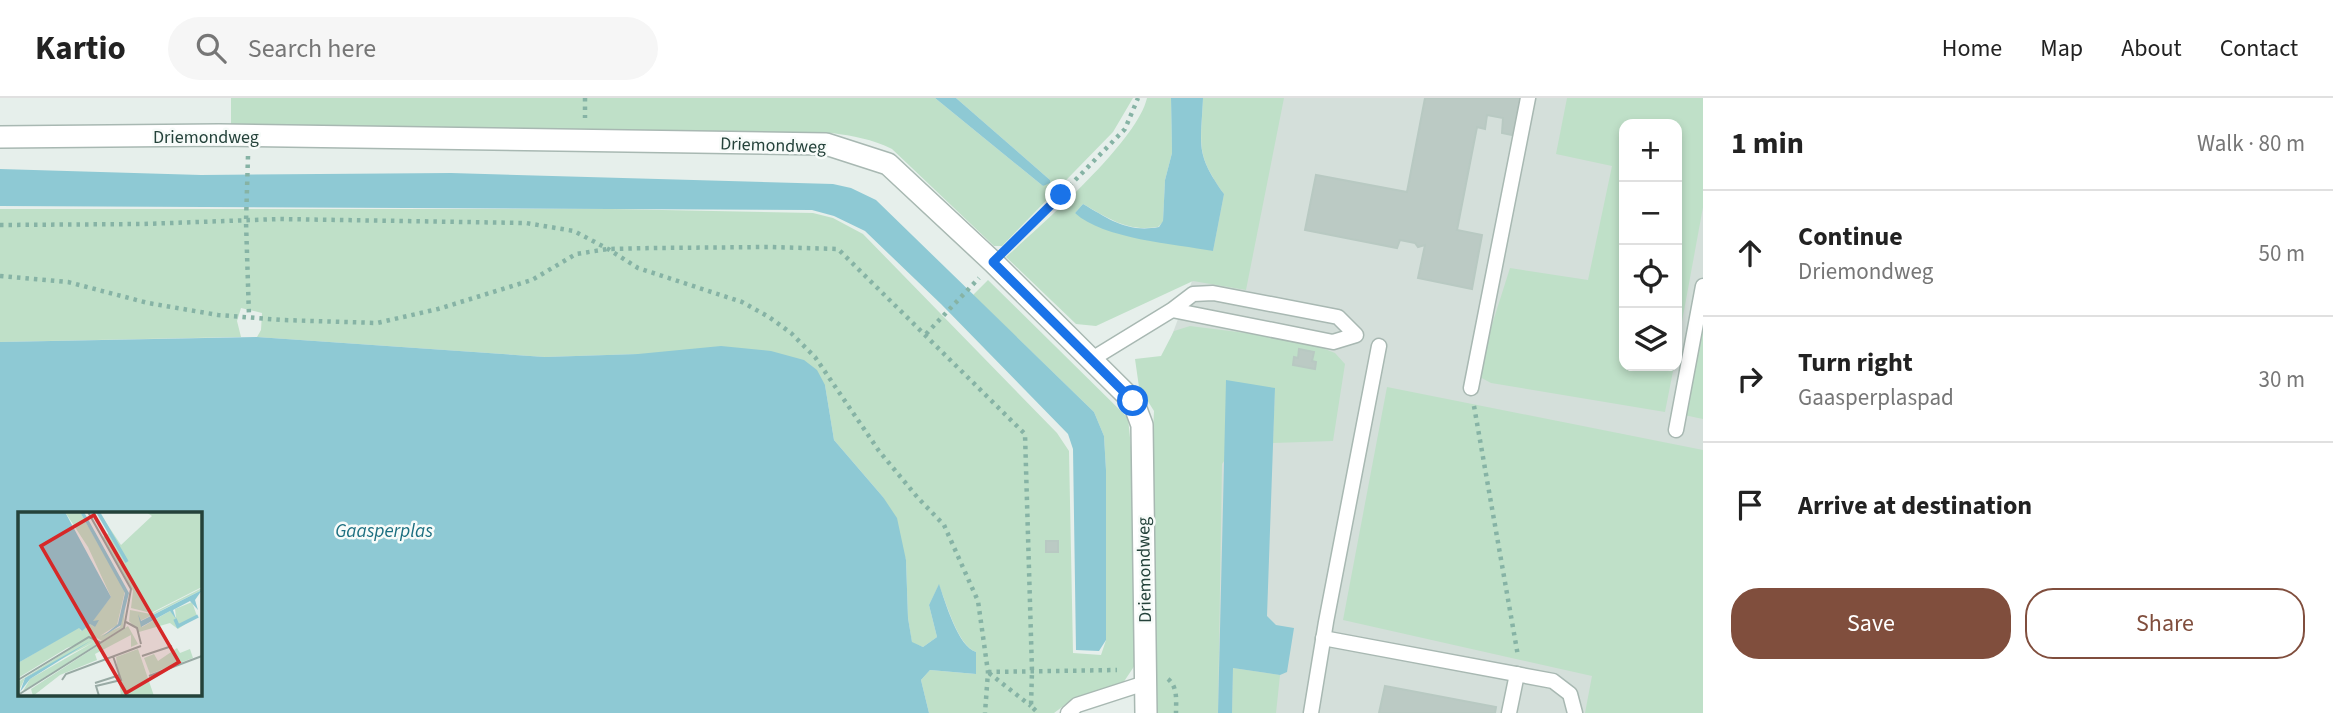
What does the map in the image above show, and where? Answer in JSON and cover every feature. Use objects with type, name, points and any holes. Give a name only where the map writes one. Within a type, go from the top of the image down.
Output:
[{"type":"street","name":"Driemondweg","points":[[0,137],[219,135],[826,144],[888,164],[986,270],[1092,359],[1133,401],[1142,425],[1146,713]]},
{"type":"lane","points":[[1471,388],[1528,98]]},
{"type":"lane","points":[[1676,430],[1703,286]]},
{"type":"lane","points":[[1092,359],[1193,294],[1213,293],[1338,317],[1356,335],[1333,342],[1172,310]]},
{"type":"lane","points":[[1311,713],[1379,346]]},
{"type":"lane","points":[[1323,638],[1553,681],[1570,694],[1574,713]]},
{"type":"lane","points":[[1509,713],[1517,674]]},
{"type":"lane","points":[[1068,713],[1077,705],[1145,677]]},
{"type":"path","points":[[926,334],[1125,130],[1138,98]]},
{"type":"path","points":[[249,147],[246,222],[249,316]]},
{"type":"path","points":[[0,225],[246,222],[279,219],[526,223],[573,232],[638,268],[742,302],[791,333],[815,357],[879,451],[944,525],[978,601],[988,672],[985,713]]},
{"type":"path","points":[[0,276],[68,282],[148,303],[218,315],[377,323],[438,309],[532,281],[576,254],[608,249],[838,249],[1025,434],[1031,706]]},
{"type":"path","points":[[1471,388],[1519,658],[1517,674]]},
{"type":"path","points":[[988,672],[1032,671],[1145,677]]},
{"type":"path","points":[[988,672],[1038,713]]},
{"type":"shaded area","points":[[1217,98],[1703,98],[1703,713],[1180,713],[1171,338],[1212,227]]},
{"type":"green space","points":[[231,98],[935,98],[1043,186],[1050,180],[956,98],[1133,98],[1113,132],[1002,246],[994,246],[892,149],[855,137],[832,133],[231,126]]},
{"type":"green space","points":[[1147,98],[1171,98],[1172,153],[1165,180],[1163,222],[1158,227],[1128,226],[1083,204],[1075,213],[1213,251],[1224,194],[1208,168],[1202,149],[1203,98],[1284,98],[1246,290],[1193,281],[1096,326],[1076,324],[1006,257],[1107,159],[1140,116]]},
{"type":"green space","points":[[1567,98],[1703,98],[1703,207],[1682,322],[1682,119],[1619,119],[1619,371],[1673,371],[1665,412],[1491,383],[1476,375],[1510,268],[1588,280],[1612,166],[1556,154]]},
{"type":"green space","points":[[0,209],[612,209],[813,213],[833,218],[863,234],[1057,433],[1069,451],[1073,653],[1101,655],[1106,640],[1104,436],[1094,412],[973,295],[988,280],[1128,418],[1132,457],[1137,662],[1121,686],[1066,704],[1054,713],[929,713],[921,680],[930,670],[976,674],[976,652],[958,633],[939,585],[929,605],[937,637],[923,647],[912,643],[908,618],[906,560],[883,497],[834,440],[825,385],[638,354],[545,357],[257,337],[261,330],[262,313],[241,308],[237,321],[241,337],[0,342]]},
{"type":"green space","points":[[1703,320],[1703,419],[1684,415]]},
{"type":"green space","points":[[1190,326],[1302,340],[1335,353],[1345,364],[1333,441],[1273,443],[1275,388],[1222,464],[1218,713],[1155,713],[1152,452],[1154,411],[1139,387],[1135,359],[1161,356],[1174,331]]},
{"type":"green space","points":[[1387,387],[1703,450],[1703,713],[1585,713],[1592,676],[1343,620]]},
{"type":"green space","points":[[1233,668],[1280,675],[1276,713],[1232,713]]},
{"type":"water","points":[[935,98],[956,98],[1050,180],[1050,183],[1043,186]]},
{"type":"water","points":[[1171,98],[1203,98],[1202,149],[1208,168],[1224,194],[1213,251],[1121,235],[1087,222],[1075,213],[1083,204],[1128,226],[1159,227],[1163,221],[1165,180],[1172,153]]},
{"type":"water","points":[[0,169],[201,175],[451,173],[833,184],[851,188],[876,200],[1094,412],[1104,436],[1106,470],[1106,640],[1099,651],[1076,650],[1073,449],[1068,434],[941,304],[865,231],[834,216],[812,210],[0,206]]},
{"type":"water","name":"Gaasperplas","points":[[257,337],[545,357],[638,354],[721,346],[771,351],[804,360],[817,370],[825,385],[834,440],[883,497],[897,518],[906,560],[908,618],[912,642],[923,647],[937,637],[929,605],[939,584],[958,633],[963,642],[976,652],[976,674],[930,670],[921,680],[929,713],[0,713],[0,342]]},
{"type":"water","points":[[1226,380],[1275,388],[1267,616],[1276,625],[1294,628],[1287,672],[1280,675],[1233,668],[1232,713],[1218,713]]},
{"type":"building","points":[[1425,98],[1524,98],[1517,136],[1502,133],[1503,118],[1487,115],[1485,129],[1477,127],[1457,230],[1482,235],[1472,289],[1418,278],[1425,245],[1418,247],[1415,243],[1400,240],[1397,248],[1305,230],[1316,175],[1407,192]]},
{"type":"building","points":[[1299,349],[1314,352],[1312,361],[1316,362],[1315,369],[1293,365],[1294,357],[1298,358]]},
{"type":"building","points":[[1046,541],[1058,541],[1058,552],[1046,552]]},
{"type":"building","points":[[1385,686],[1496,707],[1495,713],[1379,713]]},
{"type":"route","points":[[1061,195],[993,262],[1133,401]]}]
